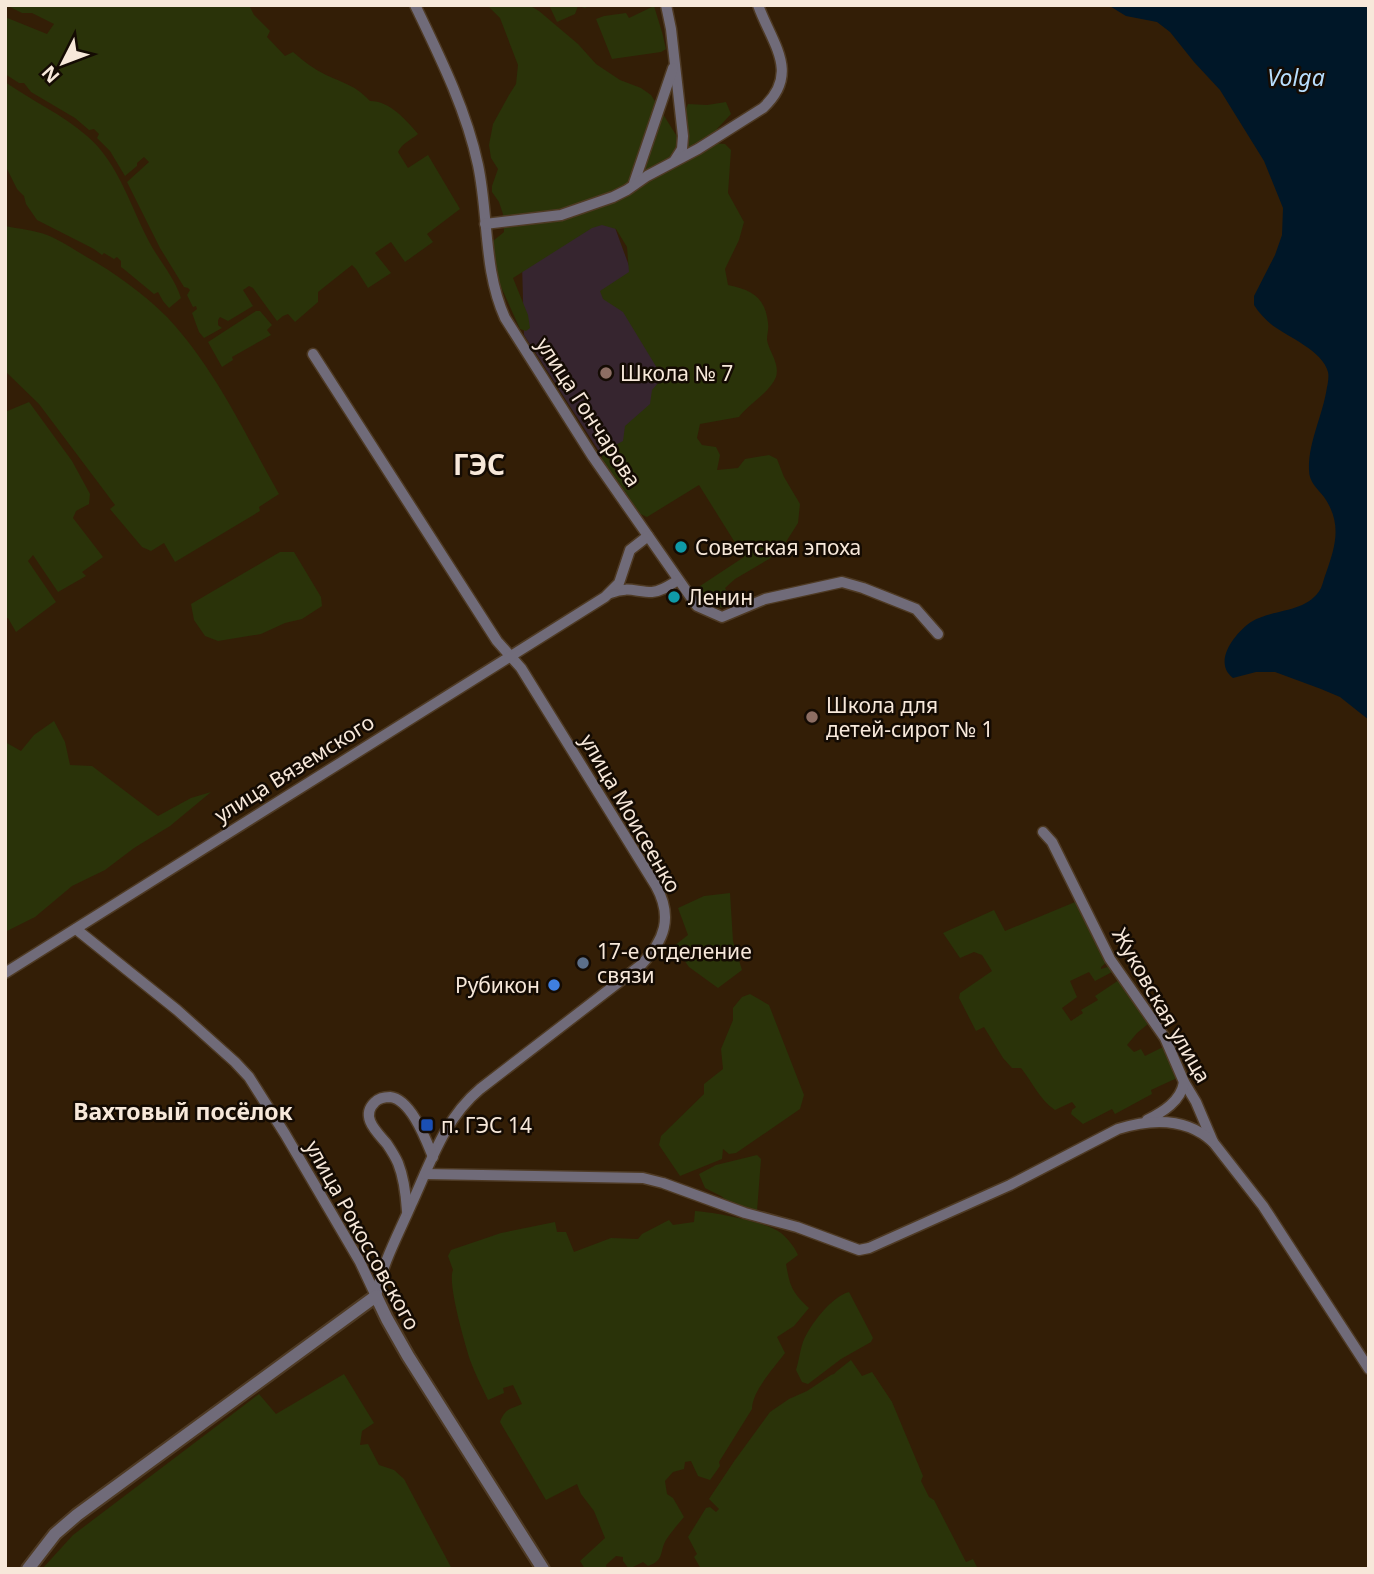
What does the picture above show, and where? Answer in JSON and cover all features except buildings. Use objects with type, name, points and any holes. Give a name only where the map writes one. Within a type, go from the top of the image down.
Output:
[{"type":"street","name":"улица Гончарова","points":[[415,5],[459,102],[477,161],[483,192],[492,281],[505,318],[593,457],[697,607],[722,617],[765,599],[842,582],[916,609],[938,634]]},
{"type":"street","points":[[666,5],[683,143],[680,154],[672,163]]},
{"type":"street","points":[[485,224],[561,215],[613,197],[763,108],[779,89],[782,63],[758,5]]},
{"type":"street","points":[[631,186],[674,64]]},
{"type":"street","name":"улица Моисеенко","points":[[313,354],[497,641],[521,668],[553,718],[656,886],[665,912],[664,928],[659,942],[640,965],[472,1095],[453,1118],[384,1265],[376,1296]]},
{"type":"street","points":[[605,597],[619,583],[630,550],[648,536]]},
{"type":"street","points":[[625,566],[629,581],[642,590]]},
{"type":"street","points":[[605,597],[624,589],[651,592],[660,590],[678,580]]},
{"type":"street","name":"улица Вяземского","points":[[5,973],[605,597]]},
{"type":"street","name":"Жуковская улица","points":[[1043,832],[1052,842],[1110,959],[1165,1038],[1213,1142],[1263,1206],[1369,1369]]},
{"type":"street","name":"улица Рокоссовского","points":[[76,929],[177,1010],[249,1077],[360,1262],[408,1356],[542,1569]]},
{"type":"street","points":[[425,1174],[643,1178],[744,1213],[797,1227],[859,1250],[986,1197],[1101,1136],[1163,1111],[1177,1099],[1184,1082]]},
{"type":"street","points":[[407,1215],[405,1191],[398,1164],[370,1122],[370,1111],[375,1102],[384,1097],[400,1101],[415,1119],[433,1157]]},
{"type":"street","points":[[1141,1122],[1161,1121],[1180,1125],[1199,1132],[1213,1142]]},
{"type":"street","points":[[27,1569],[55,1534],[77,1515],[376,1296]]},
{"type":"shaded area","name":"Школа № 7","points":[[610,214],[688,411],[607,464],[524,335],[522,264]]},
{"type":"green space","points":[[6,5],[249,5],[254,15],[270,31],[267,37],[285,56],[293,52],[317,70],[354,88],[370,101],[384,104],[403,117],[418,134],[398,152],[408,168],[428,155],[460,209],[427,234],[433,242],[405,262],[391,242],[375,253],[391,273],[368,288],[352,265],[318,292],[318,302],[295,322],[288,314],[277,321],[249,286],[243,290],[253,306],[228,321],[220,317],[218,325],[222,328],[204,338],[192,313],[197,309],[187,295],[190,290],[184,287],[160,248],[127,182],[149,162],[144,157],[125,176],[110,151],[97,138],[99,134],[94,129],[89,130],[75,118],[31,92],[24,83],[19,83],[5,74],[5,17],[47,34],[54,24],[32,13],[22,13]]},
{"type":"green space","points":[[487,5],[529,5],[539,11],[578,44],[596,64],[620,80],[651,95],[678,138],[681,120],[688,104],[726,102],[731,114],[717,129],[713,143],[725,144],[731,150],[728,193],[744,222],[739,240],[725,269],[728,285],[750,292],[764,307],[768,325],[767,340],[777,372],[769,388],[739,417],[700,424],[697,438],[702,445],[716,447],[720,455],[717,470],[738,468],[745,459],[769,455],[777,459],[800,504],[798,523],[784,545],[769,559],[725,588],[730,603],[721,608],[713,604],[700,590],[700,586],[744,557],[699,485],[647,517],[638,513],[601,460],[604,451],[623,441],[625,426],[650,404],[652,390],[659,382],[660,373],[623,312],[603,299],[600,291],[629,272],[627,247],[616,229],[602,225],[592,228],[513,278],[528,315],[530,328],[526,331],[520,329],[497,278],[493,241],[504,232],[503,214],[492,192],[498,169],[491,158],[489,145],[493,124],[516,84],[518,65],[500,18]]},
{"type":"green space","points":[[549,5],[591,5],[585,8],[578,6],[575,14],[557,22]]},
{"type":"green space","points":[[654,6],[666,49],[612,59],[596,19],[626,13],[629,18]]},
{"type":"green space","points":[[5,82],[77,128],[108,160],[181,298],[169,308],[158,292],[154,294],[121,267],[121,261],[117,257],[114,259],[104,253],[102,255],[37,220],[5,165]]},
{"type":"green space","points":[[5,226],[42,233],[62,242],[128,284],[167,317],[215,380],[279,494],[259,507],[260,511],[175,562],[164,543],[151,551],[142,547],[110,509],[115,505],[39,404],[5,371]]},
{"type":"green space","points":[[260,311],[272,325],[267,330],[271,335],[232,357],[233,360],[222,367],[208,342]]},
{"type":"green space","points":[[29,402],[72,461],[90,494],[89,504],[76,511],[73,518],[103,557],[82,572],[86,576],[58,592],[33,555],[28,561],[56,602],[16,632],[8,618],[5,618],[5,412]]},
{"type":"green space","points":[[280,552],[294,552],[321,597],[322,606],[302,619],[261,634],[218,641],[205,636],[194,620],[191,604]]},
{"type":"green space","points":[[54,721],[65,742],[70,765],[92,766],[158,816],[191,798],[211,792],[170,826],[105,870],[72,886],[35,917],[5,932],[5,742],[21,751],[34,735]]},
{"type":"green space","points":[[730,893],[733,941],[742,970],[718,988],[689,967],[674,946],[688,935],[678,908],[704,896]]},
{"type":"green space","points":[[1075,902],[1107,962],[1101,969],[1111,966],[1114,971],[1095,981],[1089,972],[1070,981],[1077,997],[1062,1008],[1071,1021],[1083,1013],[1081,1010],[1098,1000],[1095,996],[1119,980],[1148,1024],[1127,1045],[1134,1052],[1141,1049],[1145,1056],[1165,1046],[1177,1078],[1151,1090],[1152,1094],[1115,1114],[1112,1109],[1083,1124],[1071,1114],[1076,1107],[1072,1102],[1055,1110],[1049,1106],[1021,1068],[1012,1068],[1003,1058],[984,1027],[976,1031],[959,998],[960,993],[992,971],[982,955],[974,952],[960,958],[943,933],[994,910],[1005,931]]},
{"type":"green space","points":[[750,994],[769,1005],[804,1095],[800,1109],[736,1153],[729,1154],[723,1149],[722,1159],[680,1176],[659,1145],[661,1136],[704,1094],[704,1084],[723,1069],[721,1049],[733,1020],[733,1008],[742,997]]},
{"type":"green space","points":[[757,1155],[761,1159],[757,1211],[731,1204],[705,1188],[699,1174],[716,1165]]},
{"type":"green space","points":[[695,1211],[753,1221],[781,1233],[798,1255],[786,1264],[791,1284],[795,1293],[809,1308],[794,1326],[777,1337],[785,1353],[760,1387],[752,1409],[710,1480],[698,1476],[691,1461],[685,1462],[684,1469],[673,1472],[665,1481],[667,1494],[673,1498],[684,1517],[666,1540],[657,1561],[648,1566],[643,1562],[629,1569],[623,1557],[616,1556],[606,1565],[607,1569],[585,1569],[580,1561],[605,1538],[594,1511],[577,1484],[546,1500],[500,1422],[506,1411],[522,1404],[513,1385],[503,1388],[504,1393],[488,1400],[464,1341],[454,1300],[453,1270],[448,1256],[451,1250],[501,1233],[555,1222],[557,1232],[566,1232],[574,1252],[611,1238],[638,1239],[642,1234],[669,1220],[673,1225],[694,1222]]},
{"type":"green space","points":[[849,1292],[873,1338],[871,1342],[841,1359],[808,1384],[802,1382],[796,1370],[806,1335],[835,1299]]},
{"type":"green space","points":[[851,1360],[862,1376],[872,1372],[892,1402],[929,1497],[934,1500],[966,1562],[973,1559],[978,1569],[701,1569],[688,1537],[706,1508],[710,1507],[716,1512],[719,1509],[709,1499],[735,1460],[770,1412],[834,1374]]},
{"type":"green space","points":[[344,1374],[374,1423],[362,1431],[360,1445],[368,1444],[379,1465],[394,1470],[404,1479],[452,1569],[42,1569],[73,1535],[259,1394],[276,1414]]},
{"type":"water","name":"Volga","points":[[1108,5],[1369,5],[1369,720],[1340,697],[1275,672],[1256,672],[1233,678],[1227,671],[1225,656],[1228,648],[1245,627],[1260,618],[1298,606],[1315,596],[1321,588],[1330,563],[1336,534],[1333,516],[1309,474],[1311,449],[1325,397],[1328,372],[1319,357],[1272,325],[1254,305],[1254,296],[1282,235],[1283,208],[1264,161],[1220,90],[1170,32],[1157,22],[1126,16]]},
{"type":"place","name":"Школа № 7","points":[[606,373]]},
{"type":"place","name":"Советская эпоха","points":[[681,547]]},
{"type":"place","name":"Ленин","points":[[674,597]]},
{"type":"place","name":"Школа для детей-сирот № 1","points":[[812,717]]},
{"type":"place","name":"17-е отделение связи","points":[[583,963]]},
{"type":"place","name":"Рубикон","points":[[554,985]]},
{"type":"place","name":"п. ГЭС 14","points":[[427,1125]]},
{"type":"district","name":"ГЭС","points":[[479,464]]},
{"type":"district","name":"Вахтовый посёлок","points":[[183,1111]]}]
